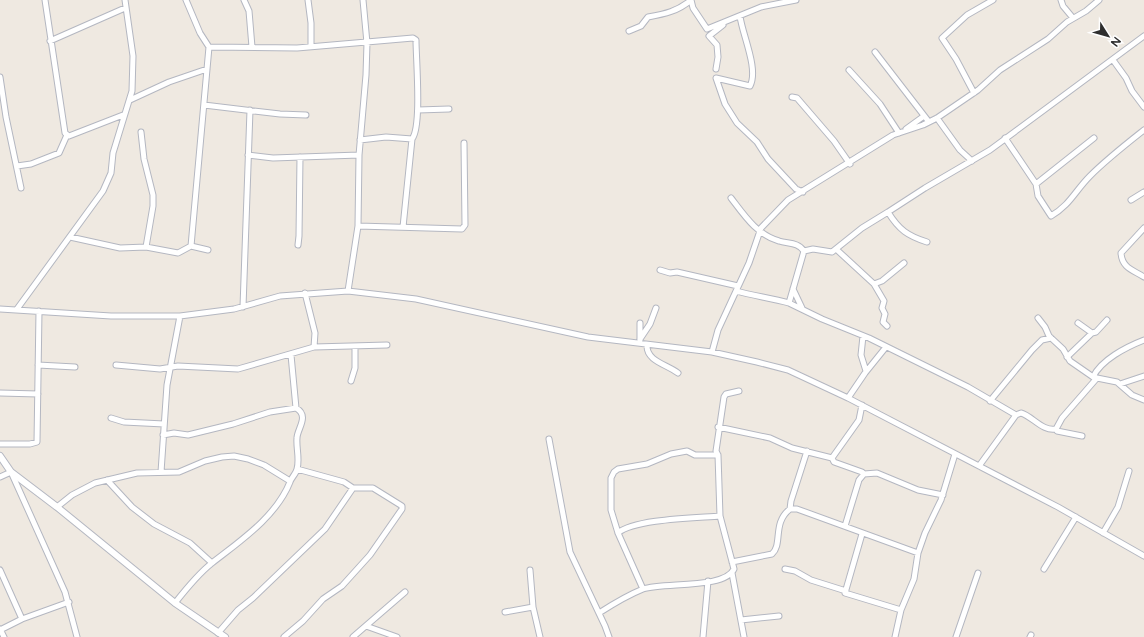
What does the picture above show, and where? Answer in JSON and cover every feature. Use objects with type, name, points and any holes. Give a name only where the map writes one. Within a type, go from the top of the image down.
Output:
[{"type":"street","points":[[45,0],[58,98],[65,134],[67,135]]},
{"type":"street","points":[[17,309],[103,191],[110,177],[113,153],[123,115],[130,100],[133,66],[124,0]]},
{"type":"street","points":[[186,0],[200,33],[209,47],[191,246]]},
{"type":"street","points":[[244,0],[249,11],[252,47]]},
{"type":"street","points":[[308,0],[311,24],[311,46]]},
{"type":"street","points":[[348,291],[358,226],[359,155],[367,43],[363,0]]},
{"type":"street","points":[[628,32],[641,26],[648,17],[664,14],[681,8],[691,0],[693,8],[706,29],[739,19]]},
{"type":"street","points":[[716,69],[718,57],[717,45],[709,36],[724,25],[761,7],[796,0]]},
{"type":"street","points":[[974,92],[956,59],[942,38],[967,15],[993,0]]},
{"type":"street","points":[[1061,0],[1063,6],[1073,18]]},
{"type":"street","points":[[901,132],[914,129],[937,118],[974,92],[1000,70],[1048,38],[1099,0]]},
{"type":"street","points":[[50,41],[125,8]]},
{"type":"street","points":[[739,19],[752,67],[752,82],[750,86],[716,78],[722,97],[737,123],[757,142],[768,159],[796,189],[803,192]]},
{"type":"street","points":[[804,251],[813,249],[830,252],[836,249],[862,228],[990,150],[1105,63],[1113,60],[1144,36]]},
{"type":"street","points":[[209,47],[270,48],[367,43],[413,38],[416,40],[418,110],[415,133],[412,139],[403,227]]},
{"type":"street","points":[[875,52],[930,122]]},
{"type":"street","points":[[1113,60],[1126,78],[1132,91],[1144,107]]},
{"type":"street","points":[[130,100],[169,82],[207,69]]},
{"type":"street","points":[[849,70],[880,104],[901,132]]},
{"type":"street","points":[[0,78],[6,117],[21,188]]},
{"type":"street","points":[[792,97],[797,98],[834,141],[850,164]]},
{"type":"street","points":[[204,105],[306,115]]},
{"type":"street","points":[[418,110],[449,109]]},
{"type":"street","points":[[243,307],[250,110]]},
{"type":"street","points":[[17,166],[31,164],[59,153],[67,135],[123,115]]},
{"type":"street","points":[[712,352],[718,330],[737,289],[761,228],[793,197],[850,164],[883,141],[901,132],[924,116]]},
{"type":"street","points":[[937,118],[960,150],[972,161]]},
{"type":"street","points":[[1005,138],[1036,184],[1038,196],[1051,216],[1064,209],[1089,176],[1113,153],[1144,130]]},
{"type":"street","points":[[141,132],[144,159],[153,195],[153,206],[146,247]]},
{"type":"street","points":[[360,140],[386,137],[412,139]]},
{"type":"street","points":[[1036,184],[1094,138]]},
{"type":"street","points":[[358,226],[460,230],[464,228],[464,143]]},
{"type":"street","points":[[248,155],[273,158],[359,155]]},
{"type":"street","points":[[298,245],[300,157]]},
{"type":"street","points":[[793,197],[796,189]]},
{"type":"street","points":[[1131,200],[1144,192]]},
{"type":"street","points":[[731,198],[760,233],[779,242],[798,245],[804,251]]},
{"type":"street","points":[[888,212],[896,225],[910,236],[927,242]]},
{"type":"street","points":[[1144,228],[1121,253],[1121,260],[1126,267],[1144,277]]},
{"type":"street","points":[[70,237],[120,248],[146,247],[178,253],[191,246],[208,250]]},
{"type":"street","points":[[836,249],[874,284],[884,301],[882,308],[885,314],[883,322],[887,326]]},
{"type":"street","points":[[789,303],[804,251]]},
{"type":"street","points":[[874,284],[882,281],[904,263]]},
{"type":"street","points":[[660,270],[670,273],[677,272],[737,289],[751,295],[760,295],[802,308],[822,320],[863,336],[968,387],[1016,416]]},
{"type":"street","points":[[793,289],[802,308]]},
{"type":"street","points":[[0,309],[111,316],[180,316],[243,307],[280,296],[348,291],[416,299],[575,335],[640,342],[647,346],[712,352],[788,370],[848,398],[1076,517],[1144,556]]},
{"type":"street","points":[[306,293],[315,333],[314,347]]},
{"type":"street","points":[[640,342],[650,324],[656,308]]},
{"type":"street","points":[[0,444],[30,444],[37,442],[39,312]]},
{"type":"street","points":[[161,472],[169,374],[172,367],[180,316]]},
{"type":"street","points":[[1038,318],[1051,338],[1063,349],[1067,357],[1078,368],[1095,378],[1110,379],[1120,384],[1132,394],[1144,400]]},
{"type":"street","points":[[1067,357],[1092,333],[1096,332],[1107,320]]},
{"type":"street","points":[[640,323],[640,342]]},
{"type":"street","points":[[1078,323],[1092,333]]},
{"type":"street","points":[[863,336],[861,355],[866,371]]},
{"type":"street","points":[[990,401],[1032,350],[1042,340],[1051,338]]},
{"type":"street","points":[[1056,429],[1062,418],[1095,378],[1098,368],[1105,361],[1144,340]]},
{"type":"street","points":[[116,365],[160,369],[172,367],[238,369],[267,360],[291,355],[314,347],[387,345]]},
{"type":"street","points":[[647,346],[647,352],[650,357],[669,366],[678,373]]},
{"type":"street","points":[[352,381],[355,368],[355,347]]},
{"type":"street","points":[[848,398],[866,371],[886,347]]},
{"type":"street","points":[[175,603],[198,576],[267,516],[284,496],[290,481],[298,469],[297,438],[302,426],[302,420],[301,412],[296,408],[291,355]]},
{"type":"street","points":[[38,365],[75,367]]},
{"type":"street","points":[[1120,384],[1144,376]]},
{"type":"street","points":[[738,391],[726,394],[724,397],[718,427],[716,451],[718,454],[720,516],[734,569],[732,574],[744,637]]},
{"type":"street","points":[[0,394],[38,394]]},
{"type":"street","points":[[832,458],[859,420],[862,405]]},
{"type":"street","points":[[163,435],[174,433],[188,435],[233,424],[270,412],[296,408]]},
{"type":"street","points":[[979,466],[1016,416],[1024,414],[1051,430],[1056,429],[1057,431],[1082,436]]},
{"type":"street","points":[[111,418],[124,422],[164,424]]},
{"type":"street","points":[[718,427],[770,438],[792,448],[832,458],[834,462],[859,470],[864,474],[880,474],[918,490],[943,495]]},
{"type":"street","points":[[549,439],[570,552],[600,613],[608,637]]},
{"type":"street","points":[[732,562],[772,554],[778,546],[777,530],[780,522],[790,509],[791,501],[807,451]]},
{"type":"street","points":[[643,589],[618,533],[611,510],[611,478],[614,472],[618,469],[647,464],[677,452],[718,454]]},
{"type":"street","points":[[895,637],[901,610],[914,579],[918,553],[925,533],[943,495],[955,454]]},
{"type":"street","points":[[0,456],[11,472],[69,602],[77,637]]},
{"type":"street","points":[[58,507],[83,488],[107,480],[137,473],[179,472],[205,461],[234,456],[264,465],[290,481]]},
{"type":"street","points":[[284,637],[303,621],[323,600],[342,586],[370,555],[402,511],[402,506],[377,489],[370,487],[353,488],[344,482],[298,469]]},
{"type":"street","points":[[1103,533],[1118,507],[1129,471]]},
{"type":"street","points":[[0,477],[11,472]]},
{"type":"street","points":[[11,472],[58,507],[175,603],[225,637]]},
{"type":"street","points":[[845,526],[859,480],[864,474]]},
{"type":"street","points":[[107,480],[132,507],[154,524],[190,543],[212,563]]},
{"type":"street","points":[[218,633],[238,610],[253,598],[325,529],[353,488]]},
{"type":"street","points":[[790,509],[797,509],[845,526],[862,534],[918,553]]},
{"type":"street","points":[[618,533],[629,526],[672,520],[720,516]]},
{"type":"street","points":[[1044,569],[1076,517]]},
{"type":"street","points":[[846,591],[862,534]]},
{"type":"street","points":[[785,569],[795,571],[811,580],[846,591],[845,593],[901,610]]},
{"type":"street","points":[[0,570],[22,619]]},
{"type":"street","points":[[530,570],[533,607],[540,637]]},
{"type":"street","points":[[956,637],[978,573]]},
{"type":"street","points":[[600,613],[611,605],[643,589],[665,585],[684,585],[708,581],[728,577],[732,574]]},
{"type":"street","points":[[703,637],[708,581]]},
{"type":"street","points":[[353,637],[405,592]]},
{"type":"street","points":[[4,637],[0,629],[22,619],[69,602]]},
{"type":"street","points":[[505,612],[533,607]]},
{"type":"street","points":[[741,620],[779,616]]},
{"type":"street","points":[[366,626],[397,637]]}]
